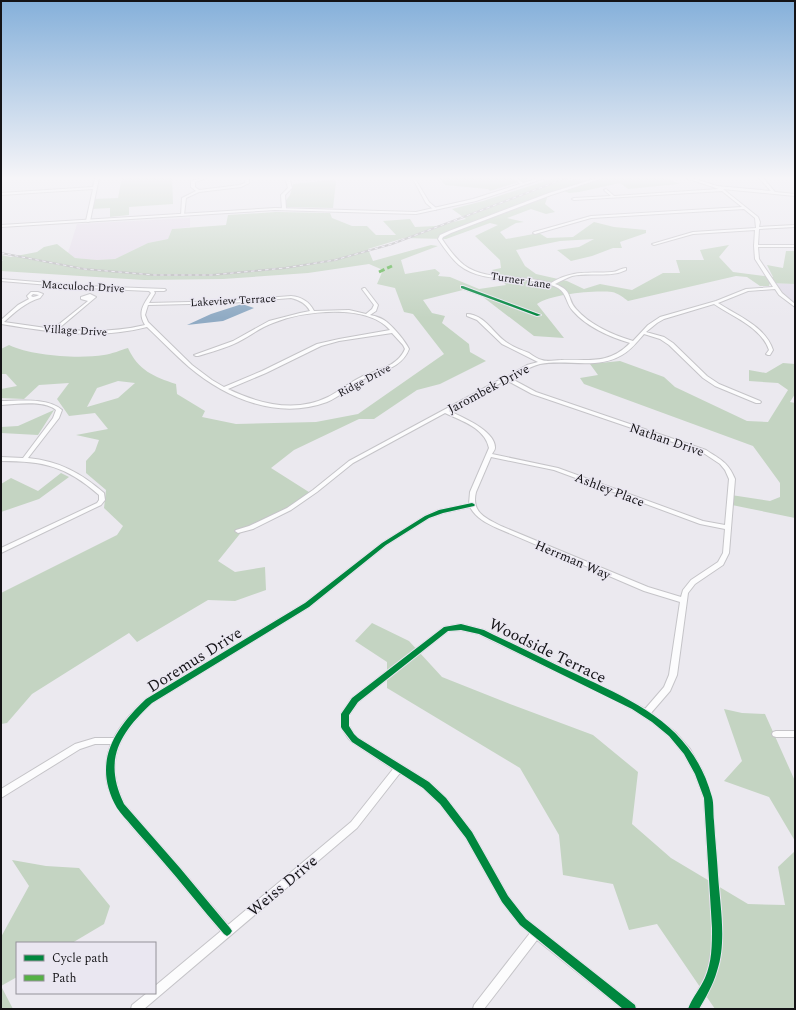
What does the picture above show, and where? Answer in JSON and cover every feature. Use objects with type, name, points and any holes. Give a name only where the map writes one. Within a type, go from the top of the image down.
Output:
[{"type":"main road","points":[[1,226],[33,224]]},
{"type":"street","name":"Turner Lane","points":[[471,224],[450,232],[440,238],[461,265],[485,274],[552,284],[567,293],[571,305],[579,314],[609,334],[634,343]]},
{"type":"street","points":[[535,233],[566,224]]},
{"type":"street","points":[[758,224],[756,256],[759,263],[783,297],[795,306]]},
{"type":"street","points":[[654,244],[693,233],[795,226]]},
{"type":"street","points":[[756,246],[795,246]]},
{"type":"street","points":[[552,284],[562,277],[574,273],[617,272],[625,269]]},
{"type":"street","name":"Macculoch Drive","points":[[1,280],[86,287],[164,290]]},
{"type":"street","name":"Jarombek Drive","points":[[238,531],[251,528],[289,509],[315,491],[351,462],[529,366],[557,360],[609,359],[620,354],[634,343],[655,322],[662,318],[715,303],[746,290],[776,288]]},
{"type":"street","points":[[148,325],[143,319],[143,314],[153,293],[151,290]]},
{"type":"street","points":[[364,290],[376,305],[374,310],[367,315]]},
{"type":"street","name":"Lakeview Terrace","points":[[147,304],[230,302],[290,297],[298,298],[306,302],[312,312]]},
{"type":"street","points":[[1,322],[20,306],[32,299]]},
{"type":"street","points":[[55,330],[91,300]]},
{"type":"street","points":[[715,303],[756,329],[770,345],[771,350],[768,354]]},
{"type":"street","name":"Ridge Drive","points":[[148,325],[195,370],[224,388],[258,403],[273,407],[310,405],[322,402],[359,380],[402,359],[406,352],[406,348],[383,321],[367,315],[343,311],[312,312],[271,322],[235,342],[196,355]]},
{"type":"street","points":[[469,315],[479,319],[504,343],[542,362]]},
{"type":"street","name":"Village Drive","points":[[1,322],[55,330],[86,332],[117,332],[148,325]]},
{"type":"street","points":[[224,388],[264,372],[319,345],[393,331]]},
{"type":"street","points":[[644,333],[662,338],[671,344],[705,377],[717,385],[758,402]]},
{"type":"street","name":"Nathan Drive","points":[[505,378],[534,393],[698,448],[717,459],[728,469],[732,479],[724,558],[716,568],[693,582],[685,592],[683,600]]},
{"type":"street","points":[[1,403],[46,403],[55,406],[59,410],[56,418],[26,459]]},
{"type":"street","points":[[445,411],[486,433],[492,443],[490,455],[473,492],[472,505]]},
{"type":"street","name":"Ashley Place","points":[[490,455],[556,469],[690,519],[715,527],[728,528]]},
{"type":"street","points":[[1,459],[26,459],[54,464],[88,481],[102,494],[102,500],[99,504],[1,551]]},
{"type":"street","name":"Herrman Way","points":[[472,505],[481,516],[499,528],[646,590],[683,600]]},
{"type":"street","name":"Doremus Drive","points":[[227,932],[177,871],[121,807],[115,797],[110,782],[109,770],[116,741],[134,716],[149,701],[307,605],[384,544],[434,514],[472,505]]},
{"type":"street","points":[[646,713],[667,689],[673,676],[683,600]]},
{"type":"street","name":"Woodside Terrace","points":[[631,1009],[523,922],[505,899],[469,835],[443,800],[426,785],[355,740],[350,736],[345,727],[347,711],[354,700],[443,632],[451,628],[465,628],[480,632],[646,713],[668,729],[689,754],[702,778],[708,798],[718,948],[710,979],[693,1009]]},
{"type":"street","points":[[776,734],[795,734]]},
{"type":"street","points":[[1,794],[78,746],[95,741],[116,741]]},
{"type":"street","name":"Weiss Drive","points":[[156,992],[354,825],[399,768]]},
{"type":"street","points":[[478,1009],[536,933]]},
{"type":"street","name":"Weiss Drive","points":[[136,1009],[154,994]]},
{"type":"shaded area","points":[[77,224],[190,224],[190,227],[172,229],[168,239],[148,243],[115,259],[97,260],[75,258],[68,253]]},
{"type":"shaded area","points":[[775,283],[795,284],[795,304],[785,297]]},
{"type":"green space","points":[[226,224],[347,224],[352,226],[367,226],[376,235],[396,235],[386,224],[413,224],[415,227],[444,224],[487,224],[446,239],[404,238],[368,249],[373,261],[431,245],[438,246],[401,260],[405,274],[435,269],[440,273],[438,276],[450,277],[479,289],[506,285],[492,270],[501,268],[500,260],[475,236],[498,225],[495,224],[514,224],[500,232],[506,239],[539,233],[547,238],[573,237],[591,224],[603,224],[614,227],[646,230],[646,233],[620,242],[622,248],[613,248],[592,256],[571,261],[557,250],[579,247],[594,239],[560,241],[516,250],[525,266],[536,274],[567,281],[584,289],[600,284],[632,290],[663,273],[680,273],[676,260],[704,260],[700,250],[729,245],[719,257],[733,272],[773,277],[767,265],[783,268],[786,251],[795,251],[795,284],[770,283],[769,286],[760,286],[747,277],[736,276],[628,301],[612,292],[595,292],[562,295],[537,304],[564,338],[534,336],[483,297],[463,290],[423,300],[432,313],[445,316],[442,323],[469,344],[470,352],[486,361],[440,384],[417,390],[374,419],[359,419],[294,450],[271,468],[312,494],[259,524],[243,530],[218,561],[235,572],[265,567],[266,590],[235,601],[208,600],[137,642],[129,633],[32,694],[7,723],[1,724],[1,593],[117,535],[123,526],[104,508],[106,490],[86,473],[86,461],[95,451],[99,440],[76,435],[108,429],[95,413],[69,416],[57,399],[69,383],[39,385],[24,399],[1,398],[1,389],[17,386],[6,374],[1,374],[1,349],[9,345],[30,352],[56,356],[82,357],[107,354],[128,348],[137,362],[148,372],[161,379],[176,384],[177,394],[205,411],[202,417],[236,424],[316,422],[358,414],[444,354],[413,314],[404,312],[395,288],[377,284],[383,270],[369,264],[308,273],[223,279],[144,280],[1,271],[1,262],[3,260],[1,260],[1,255],[11,257],[37,252],[44,247],[57,244],[75,258],[97,260],[115,259],[148,243],[168,239],[172,229]],"holes":[[[118,381],[135,383],[118,398],[87,407],[97,388]]]},
{"type":"green space","points":[[620,361],[664,377],[675,387],[747,421],[768,422],[788,390],[778,383],[749,381],[749,370],[766,373],[783,363],[795,364],[795,394],[790,402],[795,403],[795,518],[732,505],[731,495],[770,501],[780,497],[780,483],[753,446],[584,384],[580,378],[598,375],[590,364]]},
{"type":"green space","points":[[54,410],[38,435],[1,433],[1,427],[18,426]]},
{"type":"green space","points":[[61,473],[69,477],[39,499],[1,512],[1,484],[11,478],[38,491]]},
{"type":"green space","points":[[372,623],[409,641],[442,677],[593,735],[638,772],[632,824],[671,858],[748,904],[785,905],[778,867],[795,851],[795,1009],[715,1009],[657,924],[629,930],[613,884],[563,875],[559,835],[520,768],[387,688],[387,662],[355,641]]},
{"type":"green space","points":[[724,709],[742,713],[765,714],[795,781],[795,841],[769,797],[724,781],[742,761]]},
{"type":"green space","points":[[12,860],[46,866],[79,868],[110,906],[104,924],[74,942],[16,942],[16,978],[1,986],[1,937],[29,886]]},
{"type":"green space","points":[[1,986],[13,1009],[1,1009]]},
{"type":"water","points":[[242,304],[254,308],[223,321],[187,325],[211,314]]},
{"type":"railway","points":[[1,253],[84,269],[154,275],[212,275],[285,268],[335,260],[392,244],[444,224]]},
{"type":"marked path","points":[[379,272],[392,266]]},
{"type":"cycle path","points":[[462,287],[539,315]]},
{"type":"cycle path","points":[[227,931],[121,807],[114,792],[110,777],[110,763],[113,749],[119,736],[137,712],[149,701],[307,605],[384,544],[427,517],[441,511],[472,505]]},
{"type":"cycle path","points":[[631,1009],[523,922],[505,899],[469,835],[443,801],[426,785],[355,740],[345,727],[345,714],[355,700],[446,629],[461,627],[481,632],[614,696],[635,707],[654,720],[672,734],[687,751],[699,772],[708,798],[717,928],[715,962],[705,988],[693,1009]]}]
